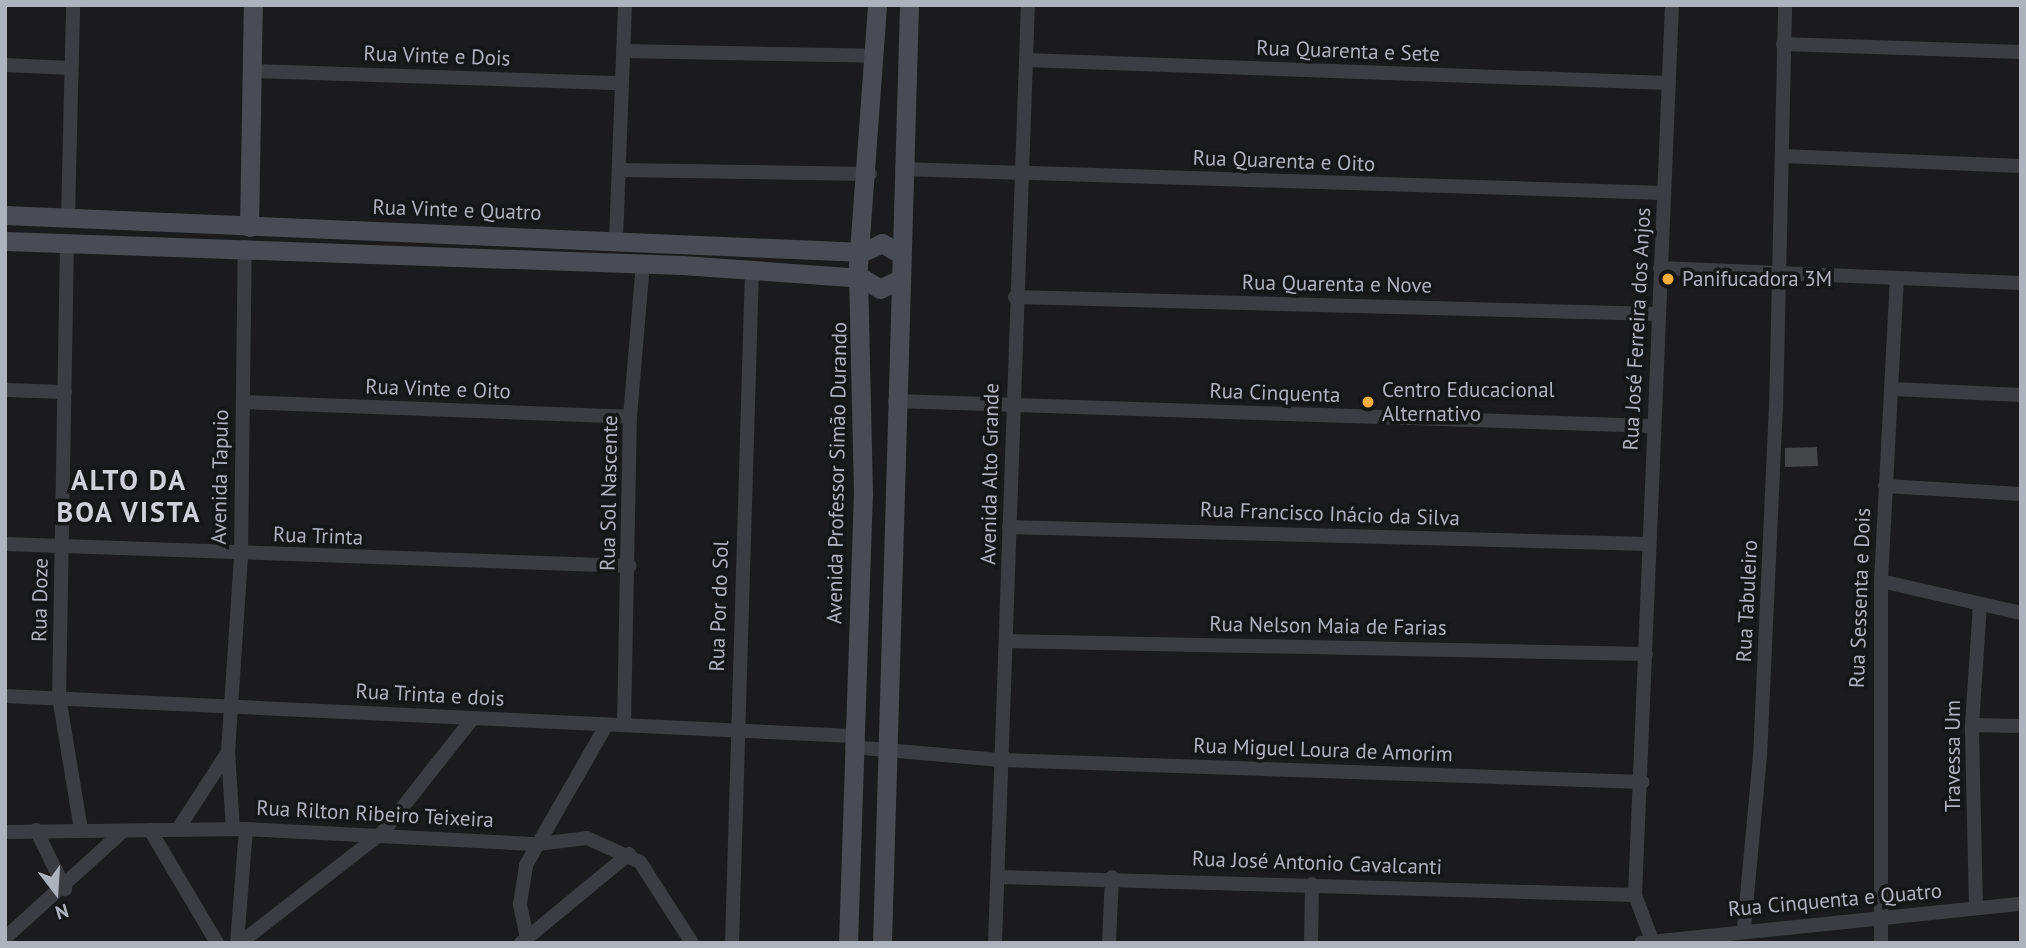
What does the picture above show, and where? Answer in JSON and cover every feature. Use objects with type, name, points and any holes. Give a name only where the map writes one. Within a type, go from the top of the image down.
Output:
[{"type":"street","points":[[68,216],[73,5]]},
{"type":"street","points":[[249,227],[253,5]]},
{"type":"street","points":[[616,239],[625,5]]},
{"type":"street","name":"Avenida Professor Simão Durando","points":[[848,943],[863,370],[862,278],[870,174],[877,5]]},
{"type":"street","points":[[882,943],[898,280],[909,5]]},
{"type":"street","name":"Avenida Alto Grande","points":[[995,943],[1008,641],[1011,406],[1028,5]]},
{"type":"street","name":"Rua José Ferreira dos Anjos","points":[[1635,895],[1643,782],[1657,314],[1672,5]]},
{"type":"street","name":"Rua Tabuleiro","points":[[1744,928],[1760,757],[1780,275],[1785,5]]},
{"type":"street","points":[[1783,44],[2021,51]]},
{"type":"street","points":[[623,51],[875,56]]},
{"type":"street","name":"Rua Quarenta e Sete","points":[[1026,60],[1669,83]]},
{"type":"street","points":[[5,65],[70,68]]},
{"type":"street","name":"Rua Vinte e Dois","points":[[252,71],[621,83]]},
{"type":"street","points":[[1782,156],[2021,166]]},
{"type":"street","name":"Rua Quarenta e Oito","points":[[902,169],[1664,193]]},
{"type":"street","points":[[619,170],[870,174]]},
{"type":"street","name":"Rua Vinte e Quatro","points":[[5,215],[249,227],[780,246],[863,252],[882,243],[900,254]]},
{"type":"street","points":[[280,228],[280,250]]},
{"type":"street","points":[[5,241],[245,247],[643,263],[862,278],[880,289],[898,280]]},
{"type":"street","name":"Rua Doze","points":[[67,242],[59,697],[81,830]]},
{"type":"street","points":[[779,272],[780,246]]},
{"type":"street","name":"Avenida Tapuio","points":[[239,943],[240,829],[228,752],[241,555],[245,247]]},
{"type":"street","name":"Rua Sol Nascente","points":[[624,724],[630,566],[630,417],[643,263]]},
{"type":"street","points":[[1660,268],[2021,283]]},
{"type":"street","name":"Rua Por do Sol","points":[[732,943],[736,728],[752,270]]},
{"type":"street","name":"Rua Sessenta e Dois","points":[[1881,943],[1881,581],[1885,485],[1894,389],[1897,278]]},
{"type":"street","name":"Rua Quarenta e Nove","points":[[1015,297],[1657,314]]},
{"type":"street","points":[[863,370],[874,398],[895,401]]},
{"type":"street","points":[[1894,389],[2021,395]]},
{"type":"street","points":[[5,390],[65,392]]},
{"type":"street","name":"Rua Cinquenta","points":[[895,401],[1653,426]]},
{"type":"street","name":"Rua Vinte e Oito","points":[[244,402],[630,417]]},
{"type":"street","points":[[1885,485],[2021,494]]},
{"type":"street","name":"Rua Francisco Inácio da Silva","points":[[1009,527],[1649,544]]},
{"type":"street","name":"Rua Trinta","points":[[5,544],[241,555],[630,566]]},
{"type":"street","points":[[1881,581],[2021,613]]},
{"type":"street","name":"Travessa Um","points":[[1976,908],[1972,725],[1980,604]]},
{"type":"street","name":"Rua Nelson Maia de Farias","points":[[1008,641],[1646,654]]},
{"type":"street","name":"Rua Trinta e dois","points":[[5,695],[606,726],[624,724],[736,728],[852,741],[885,751]]},
{"type":"street","points":[[239,943],[383,832],[473,718]]},
{"type":"street","points":[[1972,725],[2021,726]]},
{"type":"street","points":[[524,941],[522,885],[537,844],[606,726]]},
{"type":"street","name":"Rua Miguel Loura de Amorim","points":[[885,751],[1002,760],[1643,782]]},
{"type":"street","points":[[178,829],[228,752]]},
{"type":"street","name":"Rua Rilton Ribeiro Teixeira","points":[[5,832],[178,829],[383,832],[537,844],[587,838],[629,854],[660,888],[692,943]]},
{"type":"street","points":[[36,830],[65,889]]},
{"type":"street","points":[[150,830],[217,943]]},
{"type":"street","points":[[5,938],[65,889],[123,831]]},
{"type":"street","points":[[524,941],[629,854]]},
{"type":"street","name":"Rua José Antonio Cavalcanti","points":[[998,877],[1112,877],[1635,895]]},
{"type":"street","points":[[1109,943],[1112,877]]},
{"type":"street","points":[[1311,943],[1312,884]]},
{"type":"street","points":[[1635,895],[1649,942]]},
{"type":"street","name":"Rua Cinquenta e Quatro","points":[[1649,942],[1744,928],[1879,920],[2021,904]]},
{"type":"building","points":[[1817,447],[1818,466],[1785,467],[1785,448]]},
{"type":"place","name":"Panifucadora 3M","points":[[1668,279]]},
{"type":"place","name":"Centro Educacional Alternativo","points":[[1368,402]]},
{"type":"district","name":"ALTO DA BOA VISTA","points":[[129,496]]}]
